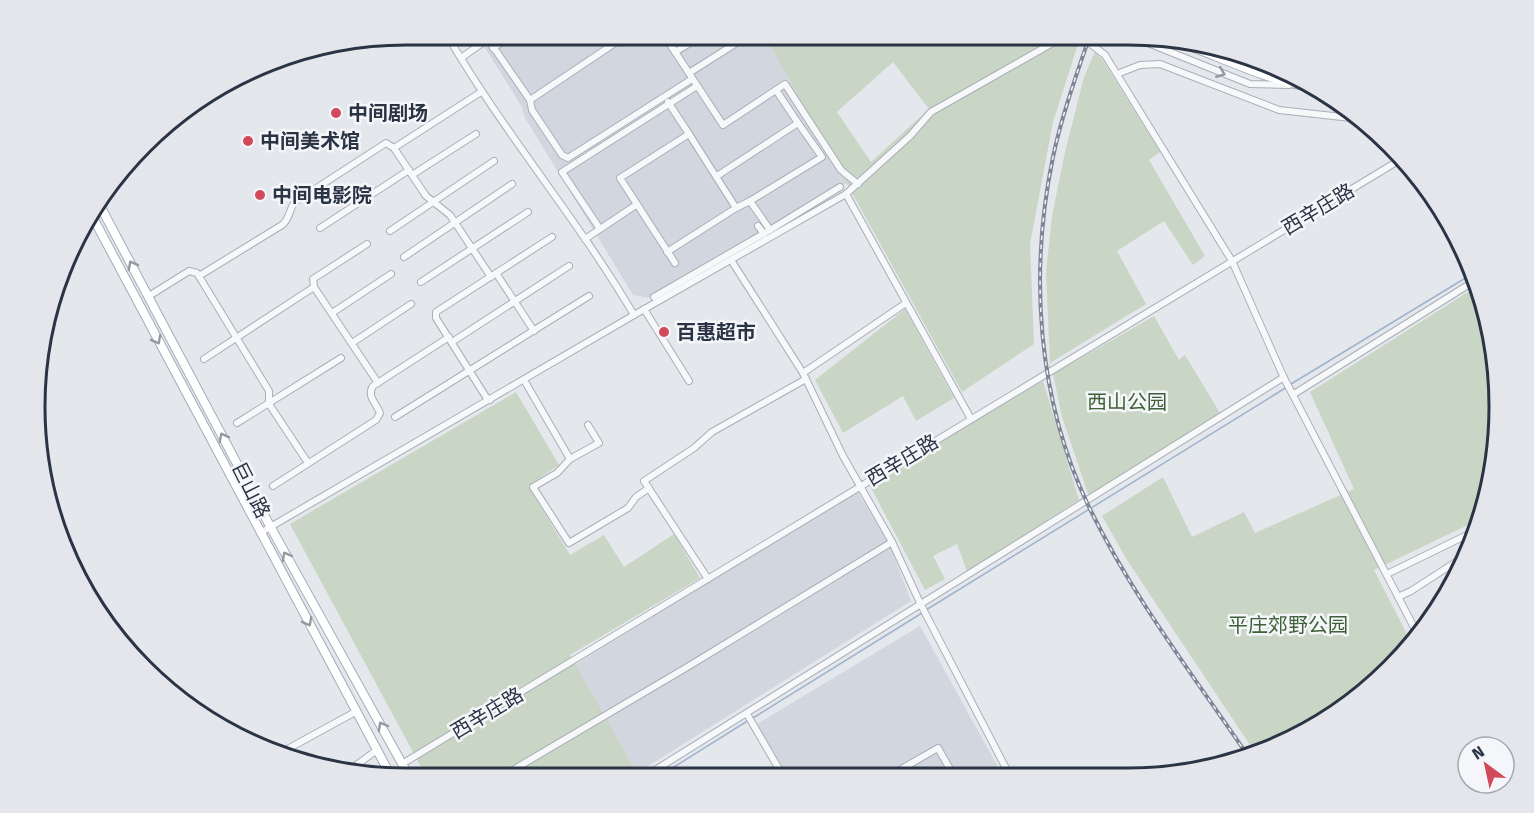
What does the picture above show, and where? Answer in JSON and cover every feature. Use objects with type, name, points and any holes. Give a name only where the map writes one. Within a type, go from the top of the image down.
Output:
[{"type":"main road","points":[[1213,55],[1284,81]]},
{"type":"main road","name":"巨山路","points":[[103,211],[270,526],[404,768]]},
{"type":"main road","name":"巨山路","points":[[95,222],[387,767]]},
{"type":"street","points":[[453,45],[481,92],[585,239],[634,315]]},
{"type":"street","points":[[461,58],[477,45]]},
{"type":"street","points":[[491,45],[530,100],[532,110],[562,155],[568,158],[664,96],[735,45]]},
{"type":"street","points":[[493,48],[498,45]]},
{"type":"street","points":[[530,100],[612,45]]},
{"type":"street","points":[[670,45],[723,125],[785,84],[841,170],[858,184]]},
{"type":"street","points":[[675,52],[687,45]]},
{"type":"street","points":[[260,533],[846,194],[910,136],[931,112],[1049,45]]},
{"type":"street","points":[[1092,45],[1105,55],[1232,261],[1284,378],[1294,393],[1414,627]]},
{"type":"street","points":[[1157,46],[1250,84],[1293,85]]},
{"type":"street","points":[[1117,74],[1140,65],[1160,64],[1279,110],[1344,117]]},
{"type":"street","points":[[600,229],[562,172],[696,86]]},
{"type":"street","points":[[667,252],[822,157],[776,90]]},
{"type":"street","points":[[394,148],[481,92]]},
{"type":"street","points":[[664,96],[736,208]]},
{"type":"street","points":[[717,176],[798,123]]},
{"type":"street","points":[[320,228],[476,134]]},
{"type":"street","points":[[675,263],[618,176],[689,134]]},
{"type":"street","points":[[199,276],[282,225],[286,222],[292,206],[303,196],[386,142],[394,148],[426,196],[450,215],[472,249],[534,332]]},
{"type":"street","points":[[390,231],[494,161]]},
{"type":"street","name":"西辛庄路","points":[[402,764],[1394,163]]},
{"type":"street","points":[[404,257],[512,184]]},
{"type":"street","points":[[654,297],[840,187]]},
{"type":"street","points":[[846,194],[970,419]]},
{"type":"street","points":[[750,201],[767,232]]},
{"type":"street","points":[[585,239],[636,205]]},
{"type":"street","points":[[421,282],[528,212]]},
{"type":"street","points":[[758,226],[767,232]]},
{"type":"street","points":[[490,400],[436,318],[436,312],[552,237]]},
{"type":"street","points":[[367,244],[313,279],[315,288],[378,383]]},
{"type":"street","points":[[731,260],[804,376],[843,456],[892,542],[927,617],[1006,768]]},
{"type":"street","points":[[273,486],[378,418],[380,413],[370,393],[378,383],[569,266]]},
{"type":"street","points":[[149,296],[189,271],[194,271],[199,276],[269,391],[268,404],[308,463]]},
{"type":"street","points":[[332,313],[391,274]]},
{"type":"street","points":[[1294,393],[1468,285]]},
{"type":"street","points":[[204,359],[315,288]]},
{"type":"street","points":[[395,417],[590,296]]},
{"type":"street","points":[[708,579],[644,481],[694,448],[712,432],[804,376],[906,303]]},
{"type":"street","points":[[352,343],[411,304]]},
{"type":"street","points":[[644,309],[688,381]]},
{"type":"street","points":[[237,423],[342,358]]},
{"type":"street","points":[[659,768],[1284,378]]},
{"type":"street","points":[[524,380],[570,459]]},
{"type":"street","points":[[588,424],[599,443],[570,459],[557,472],[533,487],[569,543],[628,508],[636,497],[649,488]]},
{"type":"street","points":[[1387,574],[1465,535]]},
{"type":"street","points":[[516,768],[892,542]]},
{"type":"street","points":[[1398,597],[1453,564]]},
{"type":"street","points":[[289,748],[357,711]]},
{"type":"street","points":[[747,714],[778,768]]},
{"type":"street","points":[[903,768],[938,748],[949,768]]},
{"type":"street","points":[[358,765],[377,750]]},
{"type":"shaded area","points":[[483,45],[771,45],[847,183],[648,298],[633,295],[524,116],[522,107]]},
{"type":"shaded area","points":[[857,491],[888,541],[911,601],[645,768],[634,768],[575,665]]},
{"type":"shaded area","points":[[920,626],[999,768],[783,768],[757,724]]},
{"type":"green space","points":[[770,45],[1078,45],[1053,122],[1030,244],[1034,344],[962,392]],"holes":[[[893,62],[929,109],[871,162],[837,112]]]},
{"type":"green space","points":[[1095,52],[1104,62],[1160,152],[1149,160],[1205,256],[1193,265],[1164,221],[1117,251],[1146,304],[1050,363],[1046,273],[1052,216],[1084,77]]},
{"type":"green space","name":"平庄郊野公园","points":[[1470,291],[1486,359],[1489,406],[1486,454],[1470,524],[1374,570],[1407,635],[1383,662],[1348,693],[1308,720],[1251,746],[1127,560],[1102,516],[1163,477],[1192,537],[1244,512],[1255,533],[1354,489],[1310,392]]},
{"type":"green space","points":[[905,309],[954,398],[916,421],[903,396],[843,433],[815,380]]},
{"type":"green space","name":"西山公园","points":[[1154,316],[1179,360],[1185,355],[1220,413],[1089,497],[1062,417],[1053,374]]},
{"type":"green space","points":[[1043,381],[1079,500],[967,571],[957,544],[933,556],[945,579],[925,590],[869,484]]},
{"type":"green space","points":[[516,392],[559,465],[528,486],[570,555],[604,535],[624,567],[674,534],[700,578],[570,655],[634,768],[422,768],[290,524]]},
{"type":"waterway","points":[[1291,384],[1465,278]]},
{"type":"waterway","points":[[926,610],[1287,387]]},
{"type":"waterway","points":[[753,718],[922,613]]},
{"type":"waterway","points":[[672,768],[749,720]]},
{"type":"railway","points":[[1087,45],[1060,127],[1046,201],[1041,245],[1040,290],[1042,335],[1048,379],[1058,423],[1072,466],[1106,540],[1144,604],[1243,749]]},
{"type":"place","name":"中间剧场","points":[[336,113]]},
{"type":"place","name":"中间美术馆","points":[[248,141]]},
{"type":"place","name":"中间电影院","points":[[260,195]]},
{"type":"place","name":"百惠超市","points":[[664,332]]}]
